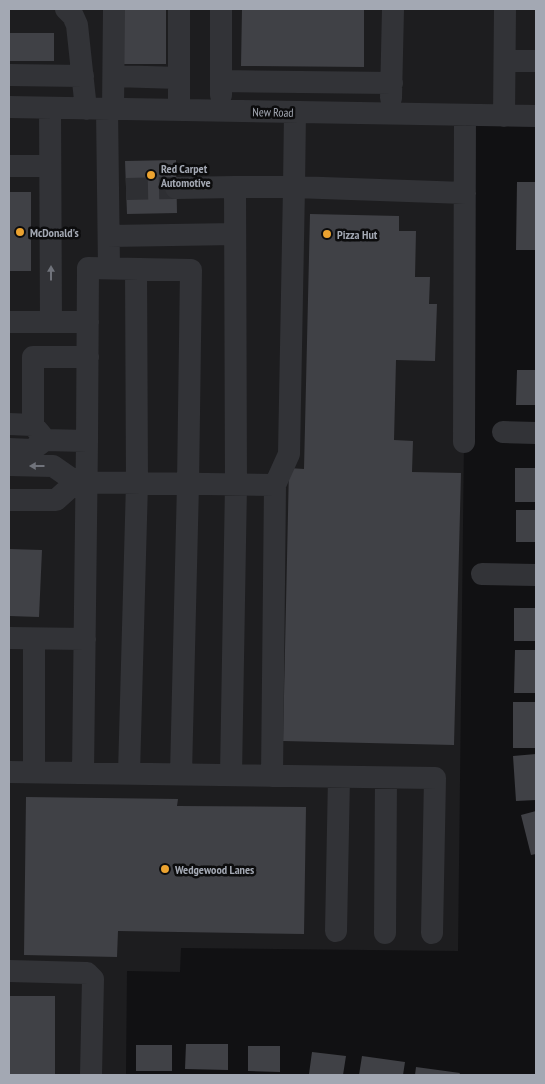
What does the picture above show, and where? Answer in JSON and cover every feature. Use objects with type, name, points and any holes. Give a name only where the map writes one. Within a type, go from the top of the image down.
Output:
[{"type":"street","points":[[66,9],[73,16],[77,25],[83,76],[102,109],[117,189],[109,236],[109,268]]},
{"type":"street","points":[[114,9],[114,68]]},
{"type":"street","points":[[102,109],[119,54],[119,9]]},
{"type":"street","points":[[174,9],[174,61],[179,72]]},
{"type":"street","points":[[179,9],[179,110]]},
{"type":"street","points":[[221,9],[221,111]]},
{"type":"street","points":[[391,114],[393,9]]},
{"type":"street","points":[[504,116],[505,9]]},
{"type":"street","points":[[504,61],[536,62]]},
{"type":"street","points":[[114,68],[179,72]]},
{"type":"street","points":[[9,75],[83,76]]},
{"type":"street","points":[[221,81],[392,83]]},
{"type":"street","name":"New Road","points":[[9,108],[536,116]]},
{"type":"street","points":[[50,108],[51,322]]},
{"type":"street","points":[[272,776],[274,486],[289,454],[295,112]]},
{"type":"street","points":[[464,442],[465,115]]},
{"type":"street","points":[[9,166],[50,166]]},
{"type":"street","points":[[231,775],[236,485],[235,187]]},
{"type":"street","points":[[176,188],[294,187],[465,193]]},
{"type":"street","points":[[109,236],[235,234]]},
{"type":"street","points":[[83,773],[85,640],[82,482],[87,441],[88,268],[109,268],[191,270],[181,774]]},
{"type":"street","points":[[129,773],[137,483],[136,269]]},
{"type":"street","points":[[9,322],[88,322]]},
{"type":"street","points":[[9,449],[32,450],[39,432],[33,356],[88,358]]},
{"type":"street","points":[[9,424],[87,441]]},
{"type":"street","points":[[503,432],[536,433]]},
{"type":"street","points":[[9,465],[53,466],[82,482],[274,486]]},
{"type":"street","points":[[9,500],[56,500],[82,482]]},
{"type":"street","points":[[482,574],[536,575]]},
{"type":"street","points":[[9,638],[85,640]]},
{"type":"street","points":[[34,639],[34,772]]},
{"type":"street","points":[[9,772],[435,778],[432,932]]},
{"type":"street","points":[[336,931],[339,777]]},
{"type":"street","points":[[385,932],[386,778]]},
{"type":"street","points":[[9,971],[87,973],[93,979],[91,1075]]},
{"type":"shaded area","points":[[9,9],[536,9],[536,116],[466,115],[458,951],[181,948],[180,972],[127,971],[126,1075],[9,1075]]},
{"type":"building","points":[[122,9],[166,9],[166,64],[122,64]]},
{"type":"building","points":[[242,9],[364,9],[364,67],[241,66]]},
{"type":"building","points":[[9,33],[54,33],[54,61],[9,61]]},
{"type":"building","name":"Red Carpet Automotive","points":[[176,160],[177,213],[127,214],[125,161]]},
{"type":"building","points":[[517,182],[536,182],[536,250],[516,250]]},
{"type":"building","name":"McDonald's","points":[[9,192],[31,192],[31,271],[9,271]]},
{"type":"building","points":[[310,214],[399,216],[399,231],[416,231],[415,277],[430,277],[429,304],[437,304],[435,361],[396,360],[394,440],[413,441],[412,472],[461,473],[454,745],[283,741],[289,468],[304,469]]},
{"type":"building","points":[[517,370],[536,370],[536,405],[516,405]]},
{"type":"building","points":[[515,468],[536,468],[536,502],[515,502]]},
{"type":"building","points":[[516,510],[536,510],[536,542],[516,542]]},
{"type":"building","points":[[9,549],[42,550],[39,617],[9,616]]},
{"type":"building","points":[[514,608],[536,608],[536,641],[514,641]]},
{"type":"building","points":[[515,650],[536,650],[536,693],[514,693]]},
{"type":"building","points":[[513,702],[536,702],[536,748],[513,748]]},
{"type":"building","points":[[536,754],[536,800],[516,801],[513,756]]},
{"type":"building","name":"Wedgewood Lanes","points":[[26,797],[178,799],[177,806],[306,807],[304,934],[118,931],[117,957],[24,955]]},
{"type":"building","points":[[536,811],[536,854],[531,855],[521,815]]},
{"type":"building","points":[[9,996],[55,996],[55,1075],[9,1075]]},
{"type":"building","points":[[186,1044],[228,1044],[228,1070],[185,1069]]},
{"type":"building","points":[[136,1045],[172,1045],[172,1071],[136,1071]]},
{"type":"building","points":[[248,1046],[280,1046],[280,1072],[248,1071]]},
{"type":"building","points":[[312,1052],[346,1056],[343,1075],[309,1074]]},
{"type":"building","points":[[362,1056],[405,1062],[403,1075],[359,1075]]},
{"type":"building","points":[[416,1067],[460,1073],[459,1075],[415,1075]]},
{"type":"tunnel","points":[[126,189],[176,188]]},
{"type":"place","name":"Red Carpet Automotive","points":[[151,175]]},
{"type":"place","name":"McDonald's","points":[[20,232]]},
{"type":"place","name":"Pizza Hut","points":[[327,234]]},
{"type":"place","name":"Wedgewood Lanes","points":[[165,869]]}]
